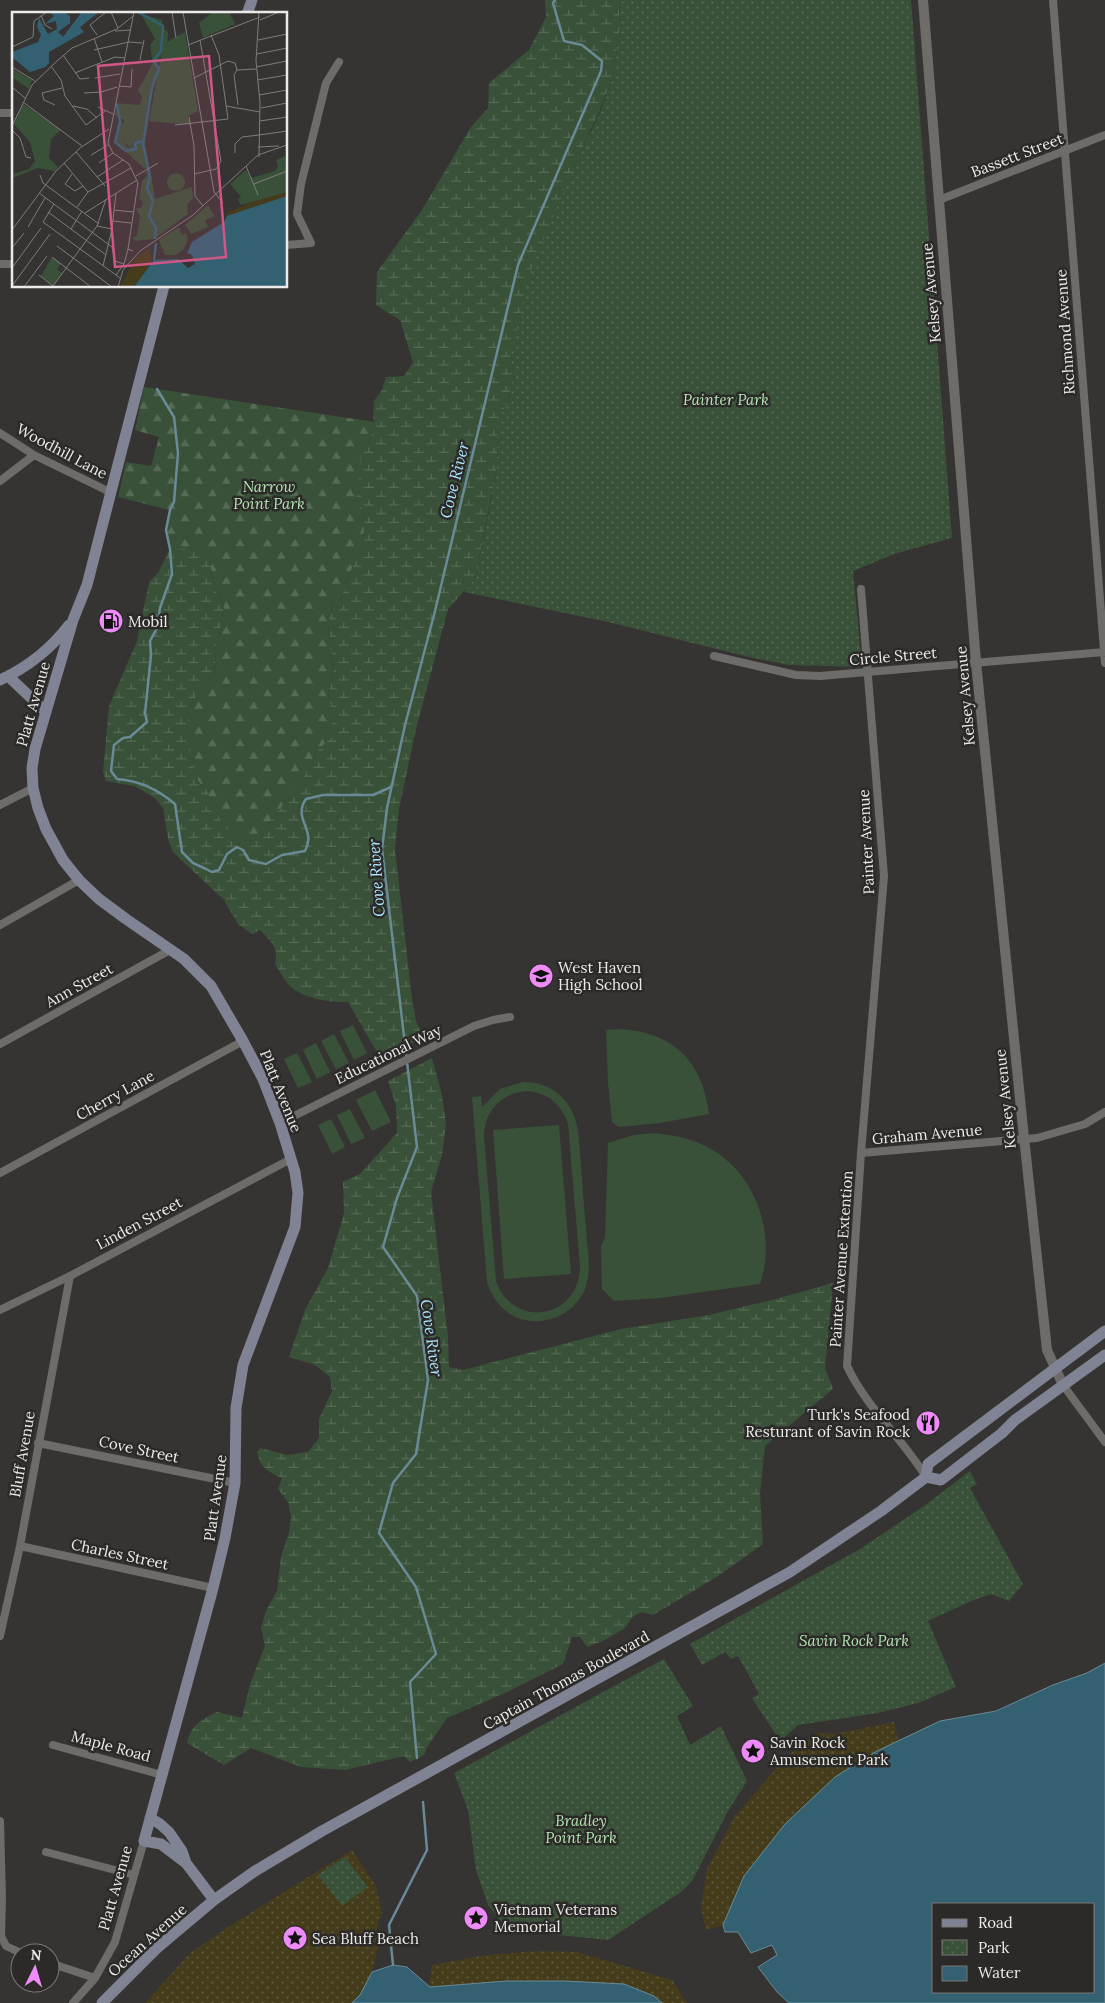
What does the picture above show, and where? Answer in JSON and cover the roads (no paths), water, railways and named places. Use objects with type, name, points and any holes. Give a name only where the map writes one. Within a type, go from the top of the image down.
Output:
[{"type":"main road","points":[[248,12],[252,0]]},
{"type":"main road","name":"Platt Avenue","points":[[144,1841],[214,1588],[235,1483],[236,1408],[242,1365],[295,1227],[298,1193],[280,1123],[263,1079],[210,986],[184,959],[99,899],[79,880],[64,860],[46,829],[33,788],[32,768],[35,749],[73,620],[87,585],[163,288]]},
{"type":"main road","points":[[46,712],[4,678],[32,663],[46,652],[73,620]]},
{"type":"main road","name":"Captain Thomas Boulevard","points":[[214,1900],[255,1871],[322,1831],[790,1572],[926,1477],[928,1464],[1105,1331]]},
{"type":"main road","name":"Captain Thomas Boulevard","points":[[926,1477],[941,1480],[1002,1433],[1015,1420],[1105,1355]]},
{"type":"main road","points":[[150,1818],[169,1832],[182,1851],[186,1863]]},
{"type":"main road","points":[[144,1841],[161,1844],[186,1863],[214,1900]]},
{"type":"main road","name":"Ocean Avenue","points":[[102,2003],[158,1948],[214,1900]]},
{"type":"street","name":"Kelsey Avenue","points":[[923,0],[976,662],[1024,1140],[1047,1350],[1054,1369],[1063,1385]]},
{"type":"street","name":"Richmond Avenue","points":[[1052,0],[1105,663]]},
{"type":"street","points":[[288,245],[311,243],[297,214],[301,184],[326,82],[339,62]]},
{"type":"street","name":"Bassett Street","points":[[939,200],[1105,135]]},
{"type":"street","name":"Woodhill Lane","points":[[0,433],[34,455],[112,493]]},
{"type":"street","points":[[0,481],[34,455]]},
{"type":"street","name":"Painter Avenue","points":[[861,589],[884,876],[861,1153]]},
{"type":"street","name":"Circle Street","points":[[714,656],[796,675],[820,676],[1104,652]]},
{"type":"street","points":[[0,805],[33,788]]},
{"type":"street","points":[[0,925],[79,880]]},
{"type":"street","name":"Ann Street","points":[[0,1044],[170,950]]},
{"type":"street","name":"Educational Way","points":[[280,1123],[474,1026],[510,1017]]},
{"type":"street","name":"Cherry Lane","points":[[0,1173],[243,1041]]},
{"type":"street","points":[[1024,1140],[1085,1124],[1105,1112]]},
{"type":"street","name":"Graham Avenue","points":[[861,1153],[1024,1140]]},
{"type":"street","name":"Painter Avenue Extention","points":[[861,1153],[847,1366],[855,1383],[926,1477]]},
{"type":"street","name":"Linden Street","points":[[0,1310],[70,1276],[290,1159]]},
{"type":"street","name":"Bluff Avenue","points":[[0,1636],[20,1546],[70,1276]]},
{"type":"street","points":[[1063,1385],[1105,1442]]},
{"type":"street","name":"Cove Street","points":[[38,1443],[235,1483]]},
{"type":"street","name":"Charles Street","points":[[20,1546],[214,1588]]},
{"type":"street","name":"Maple Road","points":[[53,1745],[162,1774]]},
{"type":"street","points":[[0,1821],[1,1936],[6,1946],[10,1948]]},
{"type":"street","name":"Platt Avenue","points":[[73,2003],[95,1978],[115,1942],[144,1841]]},
{"type":"street","points":[[46,1852],[134,1875]]},
{"type":"street","points":[[60,1966],[95,1978]]},
{"type":"water","points":[[1105,1663],[1105,2003],[789,2003],[777,1992],[758,1967],[777,1955],[772,1945],[751,1953],[738,1932],[725,1932],[723,1925],[744,1876],[785,1824],[835,1777],[877,1751],[940,1721],[996,1711],[1053,1685],[1087,1673]]},
{"type":"water","points":[[393,1965],[407,1967],[430,1987],[506,1981],[624,1984],[654,1996],[662,2003],[352,2003],[360,1995],[372,1972]]},
{"type":"waterway","name":"Cove River","points":[[417,1758],[410,1682],[436,1654],[416,1587],[379,1533],[393,1483],[416,1454],[428,1380],[417,1296],[383,1247],[397,1198],[417,1147],[382,849],[387,808],[405,725],[435,611],[518,265],[601,71],[602,61],[582,45],[564,41],[553,3],[555,0]]},
{"type":"waterway","points":[[157,389],[174,417],[178,453],[174,502],[170,510],[166,530],[172,574],[160,608],[157,628],[150,641],[151,655],[145,713],[147,722],[130,737],[123,738],[114,745],[111,771],[117,779],[148,787],[162,794],[175,804],[182,852],[193,863],[212,872],[219,870],[227,854],[237,847],[243,850],[249,860],[266,864],[282,855],[305,851],[308,837],[302,806],[306,799],[323,795],[373,795],[391,787]]},
{"type":"waterway","name":"Cove River","points":[[393,1965],[389,1925],[427,1850],[423,1802]]},
{"type":"place","name":"Mobil","points":[[111,621]]},
{"type":"place","name":"West Haven High School","points":[[541,976]]},
{"type":"place","name":"Turk's Seafood Resturant of Savin Rock","points":[[928,1423]]},
{"type":"place","name":"Savin Rock Amusement Park","points":[[753,1751]]},
{"type":"place","name":"Vietnam Veterans Memorial","points":[[476,1918]]},
{"type":"place","name":"Sea Bluff Beach","points":[[295,1938]]},
{"type":"park label","name":"Painter Park","points":[[726,399]]},
{"type":"park label","name":"Narrow Point Park","points":[[269,494]]},
{"type":"park label","name":"Savin Rock Park","points":[[854,1640]]},
{"type":"park label","name":"Bradley Point Park","points":[[581,1828]]}]
